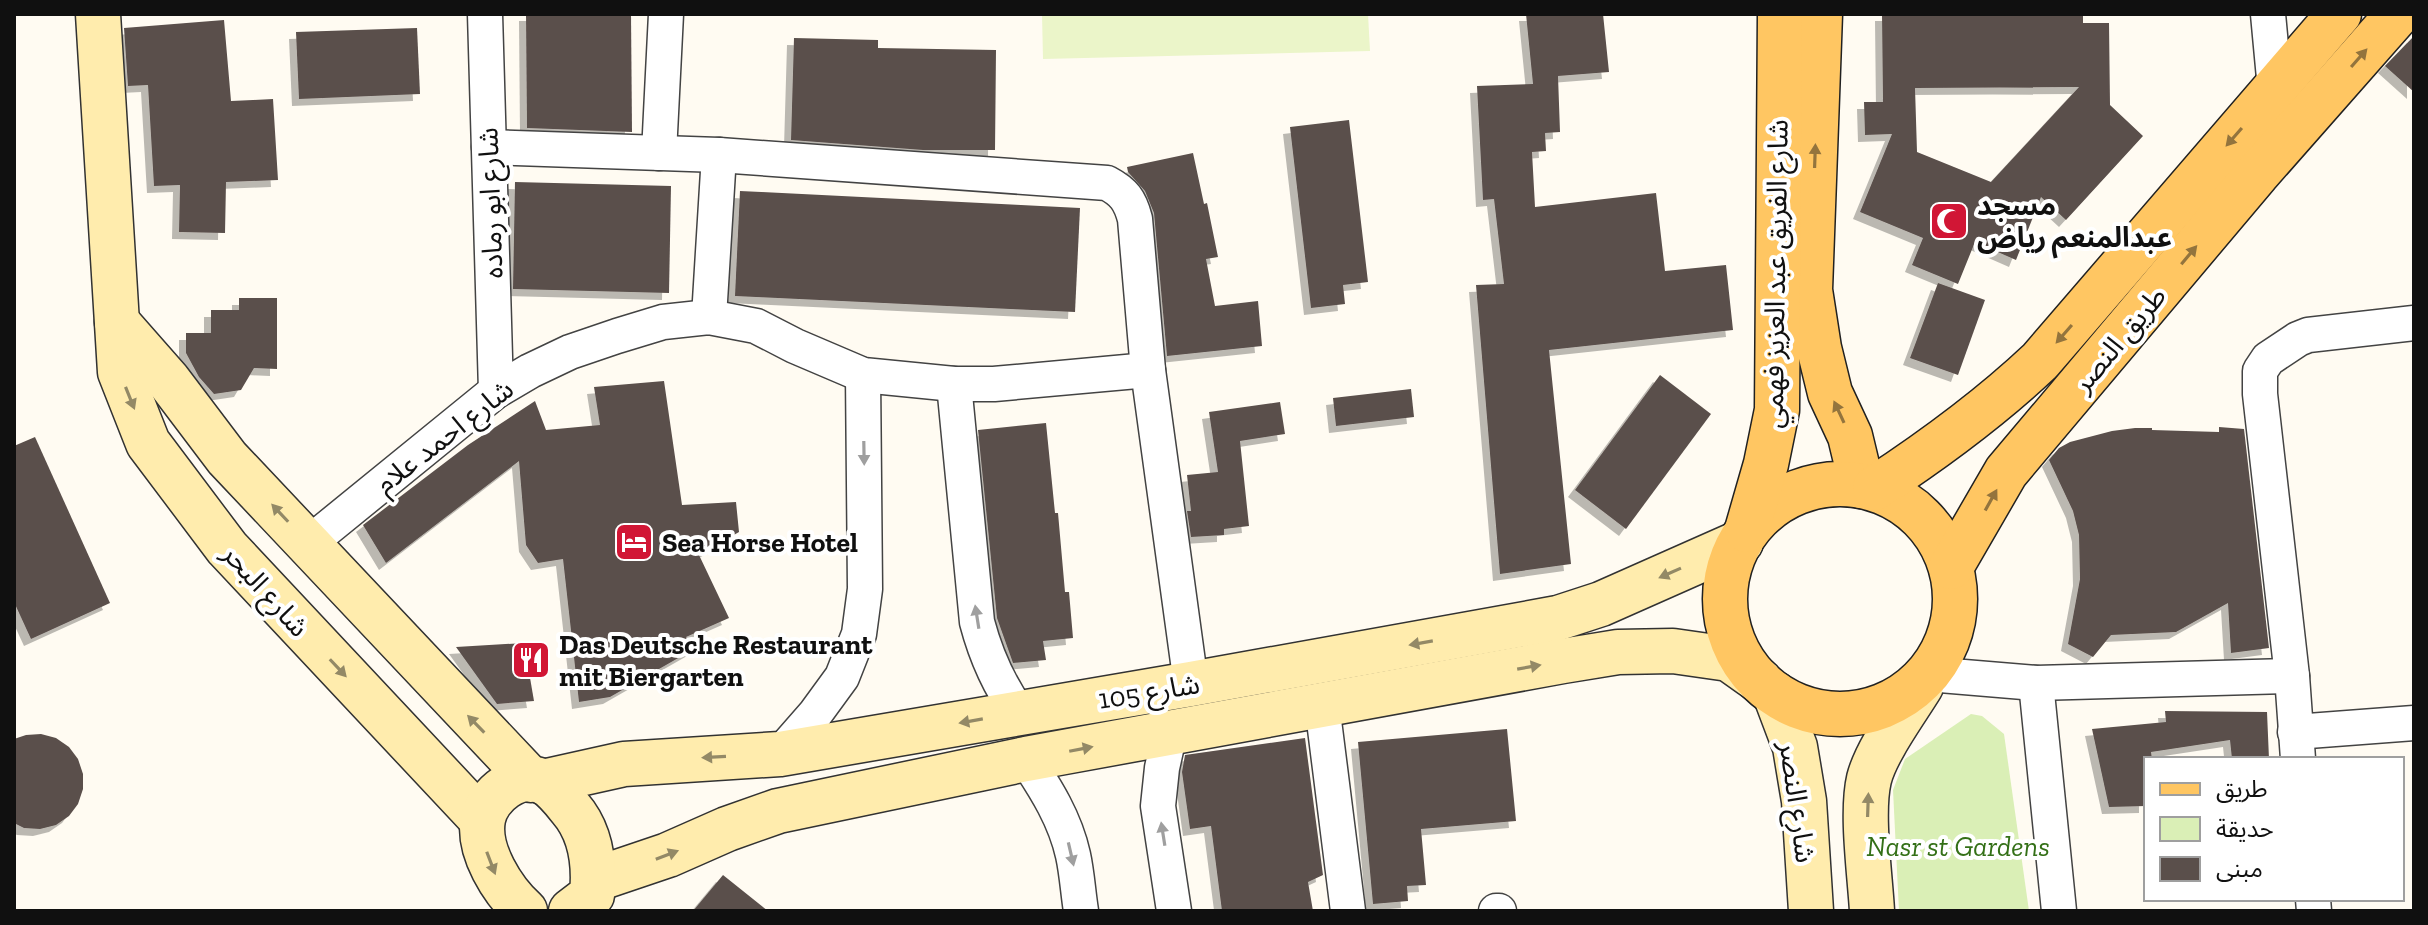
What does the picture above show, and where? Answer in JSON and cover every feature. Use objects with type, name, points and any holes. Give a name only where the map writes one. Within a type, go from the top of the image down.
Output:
[{"type":"main road","name":"شارع الفريق عبد العزيز فهمي","points":[[1744,536],[1766,464],[1777,410],[1780,14]]},
{"type":"main road","name":"شارع الفريق عبد العزيز فهمي","points":[[1820,14],[1810,290],[1830,393],[1869,487]]},
{"type":"main road","name":"طريق النصر","points":[[1869,487],[1927,454],[1997,400],[2040,361],[2339,14]]},
{"type":"main road","name":"طريق النصر","points":[[1951,567],[2006,472],[2257,174],[2398,14]]},
{"type":"main road","points":[[1839,483],[1869,487],[1893,495],[1918,514],[1938,538],[1951,567],[1955,606],[1946,645],[1925,680],[1896,700],[1856,713],[1814,711],[1768,688],[1736,648],[1725,609],[1729,568],[1744,536],[1772,504],[1804,488],[1839,483]]},
{"type":"street","name":"شارع البحر","points":[[98,14],[120,372],[148,443],[227,548],[482,820]]},
{"type":"street","name":"شارع ابو رماده","points":[[485,14],[496,391]]},
{"type":"street","points":[[659,153],[666,14]]},
{"type":"street","points":[[2268,14],[2275,89]]},
{"type":"street","points":[[489,147],[719,155],[1107,183],[1121,190],[1130,202],[1135,219],[1148,370],[1191,684]]},
{"type":"street","points":[[709,317],[719,155]]},
{"type":"street","name":"شارع احمد علام","points":[[308,544],[496,391],[570,352],[663,322],[709,317],[756,326],[863,375],[954,384],[994,384],[1148,370]]},
{"type":"street","points":[[117,322],[168,380],[227,458],[537,781],[561,796],[581,825],[593,858],[588,899]]},
{"type":"street","points":[[2414,323],[2308,335],[2285,346],[2268,359],[2260,371],[2297,745],[2414,723]]},
{"type":"street","points":[[780,754],[842,677],[859,634],[865,589],[863,375]]},
{"type":"street","points":[[954,384],[977,622],[987,657],[1002,689],[1019,713]]},
{"type":"street","name":"شارع 105","points":[[482,820],[488,805],[499,791],[514,783],[624,764],[780,754],[1558,618],[1601,604],[1744,536]]},
{"type":"street","name":"شارع 105","points":[[588,899],[668,855],[778,811],[1170,732],[1618,652],[1673,651],[1729,659],[1768,688]]},
{"type":"street","points":[[1872,911],[1867,811],[1869,778],[1884,746],[1925,680],[2036,683],[2292,676]]},
{"type":"street","points":[[2036,683],[2059,911]]},
{"type":"street","name":"شارع النصر","points":[[1768,688],[1795,747],[1804,801],[1811,911]]},
{"type":"street","points":[[1322,705],[1348,911]]},
{"type":"street","points":[[1170,732],[1158,806],[1174,911]]},
{"type":"street","points":[[1026,759],[1062,820],[1073,854],[1081,911]]},
{"type":"street","points":[[482,820],[490,862],[499,882],[517,907]]},
{"type":"green space","points":[[1042,14],[1368,14],[1370,51],[1043,59]]},
{"type":"green space","name":"Nasr st Gardens","points":[[1971,714],[1982,716],[2004,734],[2029,911],[1899,911],[1893,790],[1905,759]]},
{"type":"building","points":[[526,14],[631,14],[632,132],[527,128]]},
{"type":"building","points":[[1526,14],[1603,14],[1609,72],[1558,76],[1560,132],[1545,133],[1546,151],[1532,152],[1535,207],[1656,193],[1665,271],[1726,265],[1733,330],[1549,350],[1571,564],[1500,574],[1476,285],[1504,284],[1494,199],[1483,200],[1477,86],[1533,84]]},
{"type":"building","points":[[1882,14],[2083,14],[2083,23],[2109,23],[2110,105],[2143,136],[2066,220],[2041,197],[2016,260],[1975,242],[1958,284],[1912,265],[1923,238],[1860,212],[1892,134],[1865,135],[1864,102],[1883,102]],"holes":[[[2079,87],[1991,182],[1917,152],[1915,88]]]},
{"type":"building","points":[[224,20],[231,101],[273,99],[278,180],[226,182],[225,233],[179,232],[180,185],[154,186],[148,85],[128,86],[124,28]]},
{"type":"building","points":[[417,28],[420,94],[299,99],[296,32]]},
{"type":"building","points":[[2414,36],[2414,92],[2385,66]]},
{"type":"building","points":[[794,38],[878,40],[878,48],[996,50],[995,150],[923,150],[791,140]]},
{"type":"building","points":[[1349,120],[1368,282],[1343,285],[1345,304],[1311,308],[1290,127]]},
{"type":"building","points":[[1193,153],[1218,257],[1206,259],[1215,306],[1258,301],[1262,346],[1167,356],[1154,213],[1145,191],[1127,167]]},
{"type":"building","points":[[515,182],[671,186],[669,293],[513,289]]},
{"type":"building","points":[[740,191],[1080,208],[1075,312],[735,296]]},
{"type":"building","points":[[1938,283],[1985,300],[1958,375],[1910,358]]},
{"type":"building","points":[[239,298],[277,298],[277,369],[254,368],[241,390],[214,394],[199,377],[186,353],[186,333],[211,333],[211,310],[239,310]]},
{"type":"building","points":[[1660,375],[1711,414],[1626,529],[1575,490]]},
{"type":"building","points":[[664,381],[682,505],[736,502],[739,532],[699,555],[729,618],[686,637],[694,649],[610,697],[579,702],[563,559],[538,563],[526,545],[519,461],[386,563],[363,525],[468,445],[535,401],[546,430],[600,425],[594,387]]},
{"type":"building","points":[[1411,389],[1414,417],[1336,426],[1333,398]]},
{"type":"building","points":[[1280,402],[1285,434],[1240,441],[1249,526],[1224,529],[1224,535],[1191,537],[1187,475],[1218,472],[1209,412]]},
{"type":"building","points":[[1046,423],[1073,638],[1043,641],[1046,660],[1013,663],[997,618],[978,430]]},
{"type":"building","points":[[2219,427],[2244,429],[2269,648],[2231,653],[2228,603],[2176,632],[2111,635],[2093,657],[2068,644],[2080,579],[2079,535],[2073,511],[2049,460],[2059,448],[2070,442],[2112,431],[2152,428],[2219,432]]},
{"type":"building","points":[[35,437],[110,603],[31,639],[14,602],[14,446]]},
{"type":"building","points":[[524,643],[534,701],[497,704],[456,647]]},
{"type":"building","points":[[2165,711],[2267,712],[2269,757],[2232,757],[2230,740],[2151,752],[2152,757],[2144,757],[2144,806],[2109,807],[2092,729],[2166,722]]},
{"type":"building","points":[[1507,729],[1516,821],[1421,829],[1426,885],[1407,886],[1408,901],[1373,904],[1358,742]]},
{"type":"building","points":[[41,734],[56,738],[69,747],[78,759],[83,774],[83,789],[78,804],[69,816],[56,825],[40,829],[24,828],[14,823],[14,739]]},
{"type":"building","points":[[1305,738],[1323,875],[1308,882],[1313,911],[1222,911],[1211,826],[1190,829],[1182,772],[1185,755]]},
{"type":"building","points":[[723,875],[768,911],[693,911]]},
{"type":"place","name":"مسجد عبدالمنعم رياض","points":[[1949,221]]},
{"type":"place","name":"Sea Horse Hotel","points":[[634,542]]},
{"type":"place","name":"Das Deutsche Restaurant mit Biergarten","points":[[531,660]]}]
